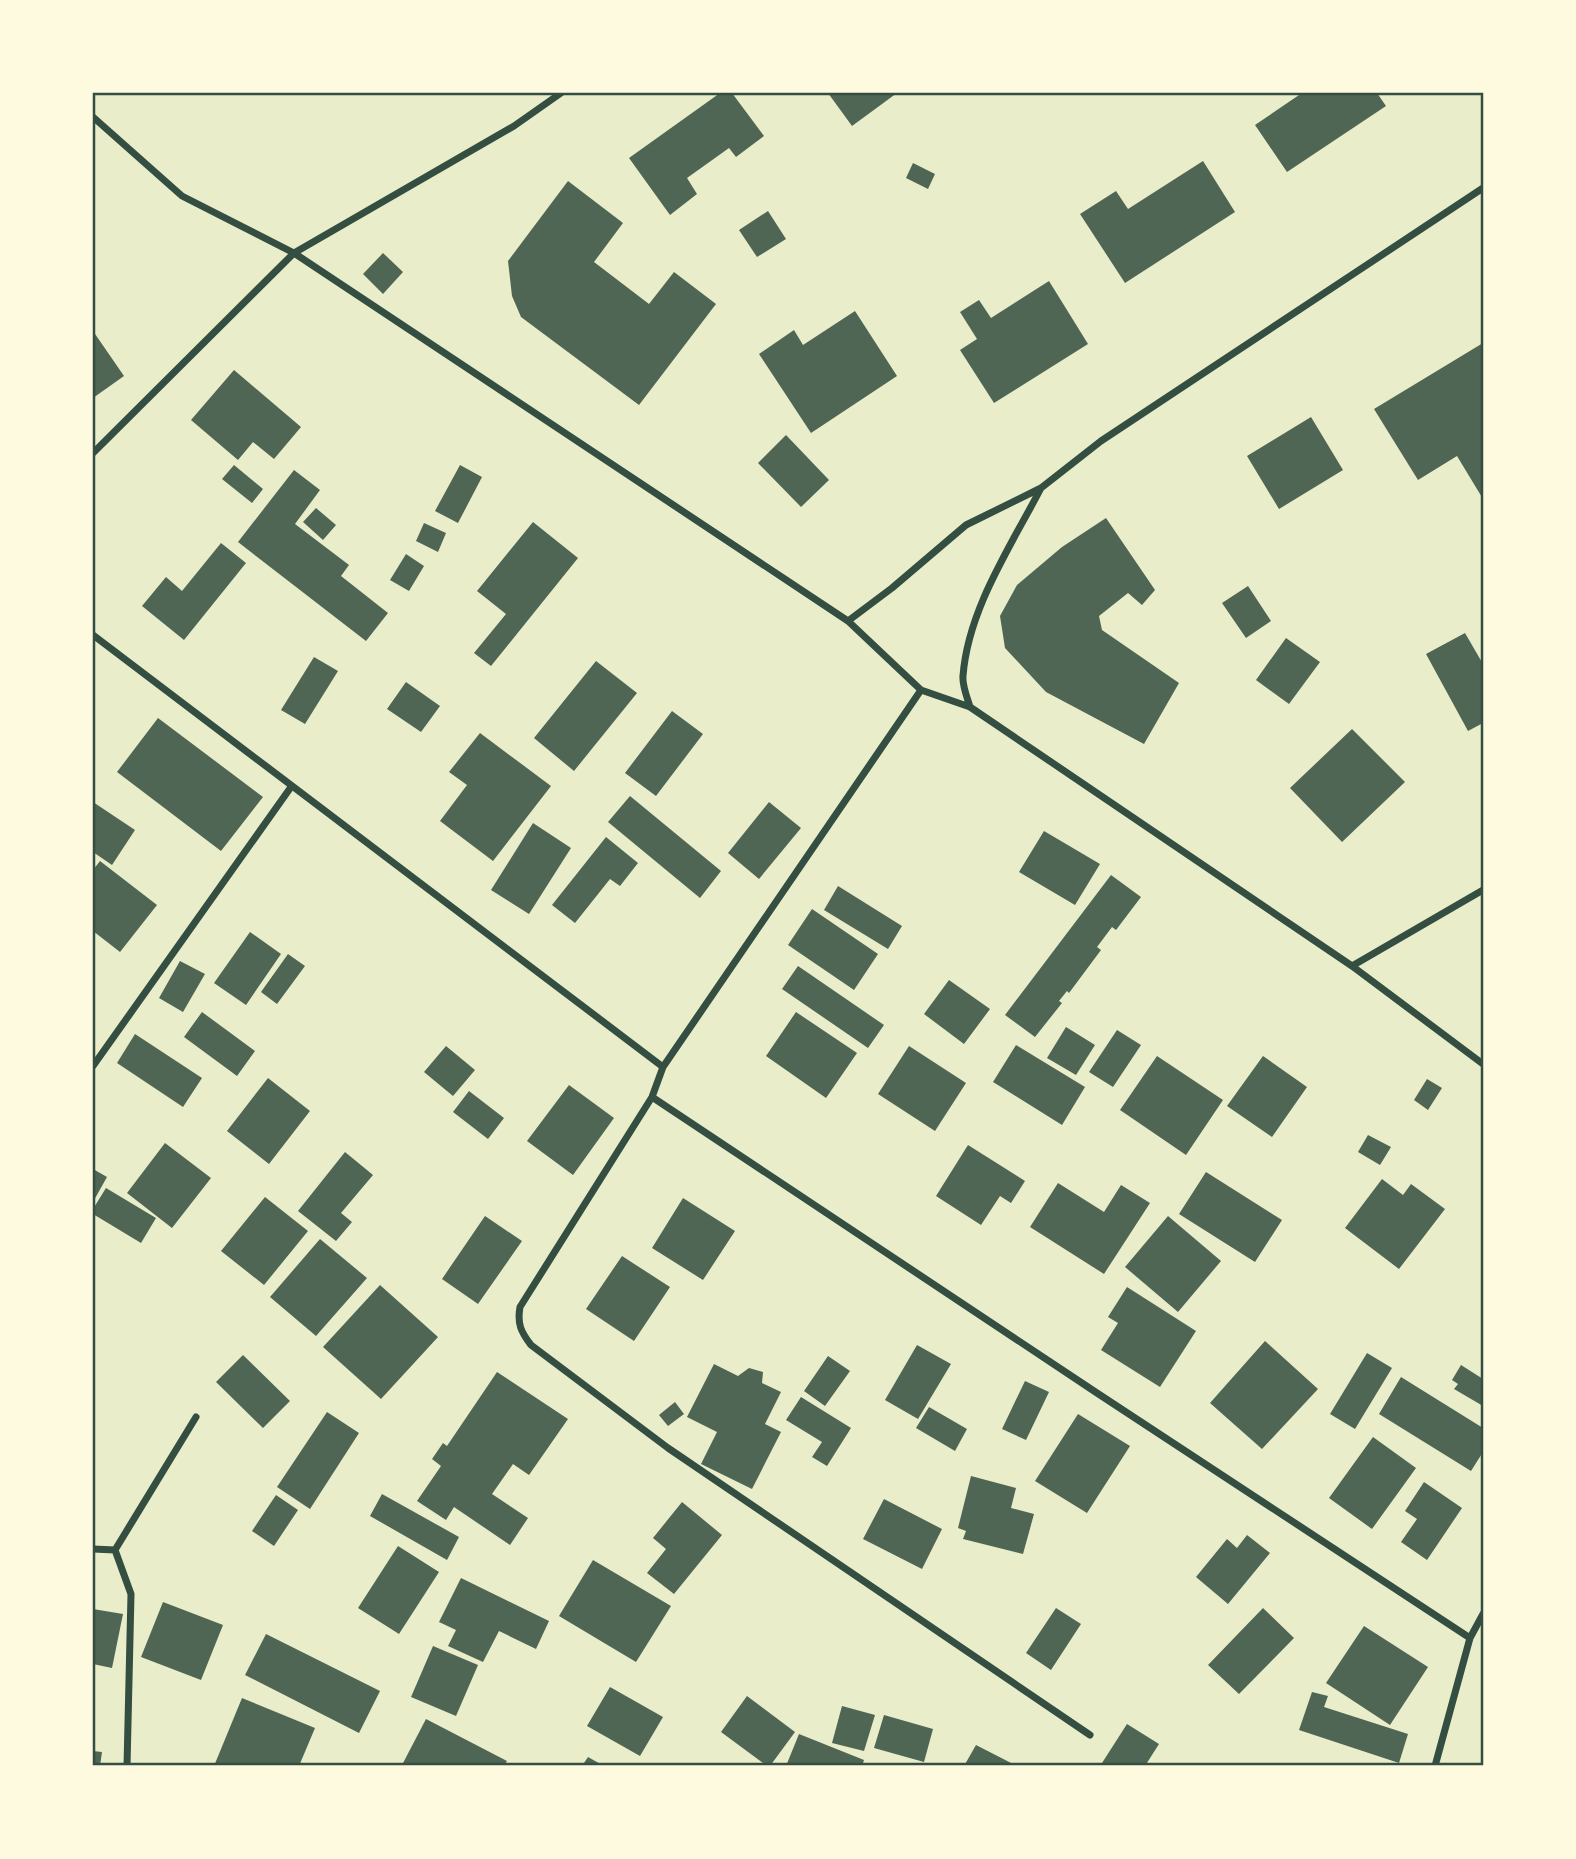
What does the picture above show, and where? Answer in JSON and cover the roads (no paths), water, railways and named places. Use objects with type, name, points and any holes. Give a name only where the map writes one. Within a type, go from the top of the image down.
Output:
[{"type":"street","points":[[93,453],[294,253],[514,126],[561,93]]},
{"type":"street","points":[[93,117],[182,196],[294,253],[848,621],[921,691],[970,707],[1352,967],[1483,1064]]},
{"type":"street","points":[[848,621],[892,588],[966,525],[1041,488],[1101,442],[1483,188]]},
{"type":"street","points":[[970,707],[962,678],[970,638],[982,602],[1041,488]]},
{"type":"street","points":[[93,635],[290,787],[663,1067]]},
{"type":"street","points":[[921,691],[663,1067],[652,1097],[520,1307],[518,1321],[531,1345],[668,1448],[1090,1735]]},
{"type":"street","points":[[93,1066],[290,787]]},
{"type":"street","points":[[1352,967],[1483,890]]},
{"type":"street","points":[[652,1097],[1470,1638]]},
{"type":"street","points":[[115,1550],[195,1417]]},
{"type":"street","points":[[93,1549],[115,1550]]},
{"type":"street","points":[[115,1550],[131,1594],[127,1766]]},
{"type":"street","points":[[1434,1766],[1470,1638],[1483,1614]]}]
